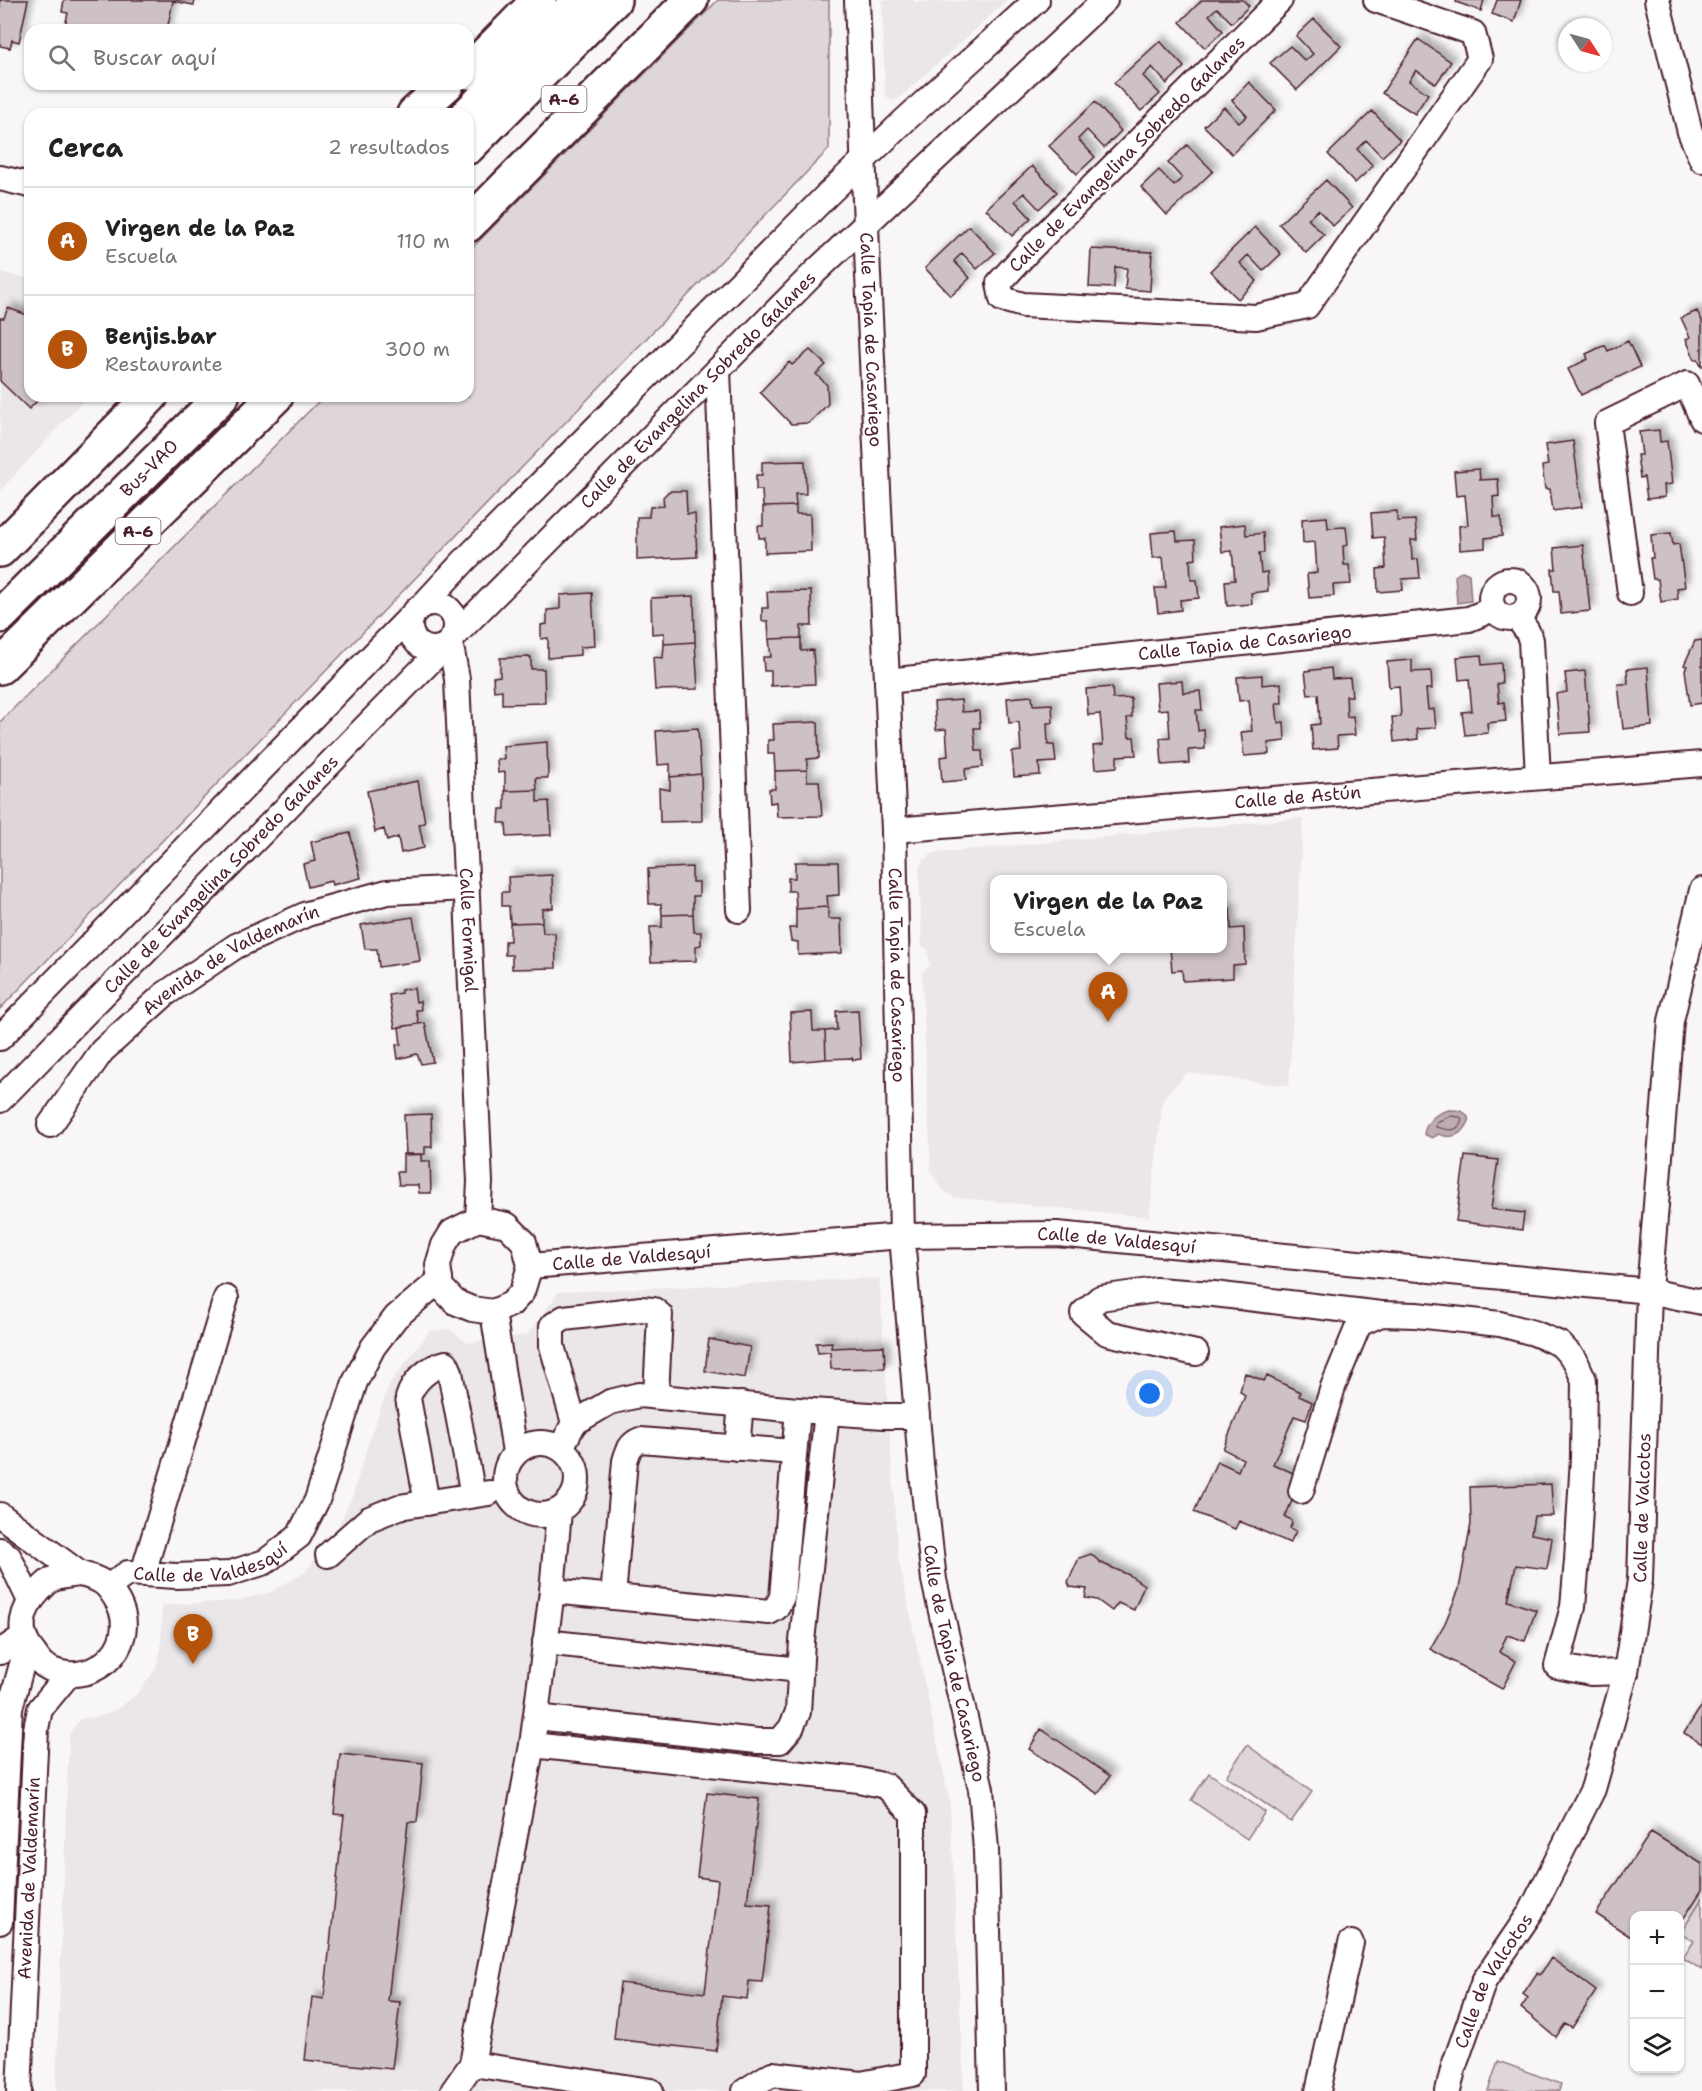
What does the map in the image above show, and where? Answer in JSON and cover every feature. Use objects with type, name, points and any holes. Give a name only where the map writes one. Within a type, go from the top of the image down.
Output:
[{"type":"highway","points":[[474,66],[538,0]]},
{"type":"highway","points":[[474,108],[580,0]]},
{"type":"highway","points":[[474,141],[614,0]]},
{"type":"highway","name":"A-6","points":[[474,192],[659,0]]},
{"type":"highway","points":[[474,219],[691,0]]},
{"type":"highway","points":[[474,61],[513,26]]},
{"type":"highway","points":[[421,108],[440,90]]},
{"type":"highway","points":[[433,108],[450,90]]},
{"type":"highway","points":[[0,522],[116,402]]},
{"type":"highway","points":[[0,550],[145,402]]},
{"type":"highway","points":[[0,592],[186,402]]},
{"type":"highway","name":"Bus-VAO","points":[[0,616],[216,402]]},
{"type":"highway","name":"A-6","points":[[0,667],[270,402]]},
{"type":"street","name":"Calle Tapia de Casariego","points":[[857,0],[894,830],[902,1236]]},
{"type":"street","points":[[0,1038],[472,553],[864,159],[1037,0]]},
{"type":"street","name":"Calle de Evangelina Sobredo Galanes","points":[[0,1100],[718,370],[866,223],[1066,39],[1105,0]]},
{"type":"street","name":"Calle de Evangelina Sobredo Galanes","points":[[1280,0],[1006,275],[999,283],[1002,299],[1023,305],[1256,317],[1308,306],[1480,59],[1473,33],[1376,0]]},
{"type":"street","points":[[1657,0],[1690,132],[1702,159]]},
{"type":"street","points":[[0,178],[24,184]]},
{"type":"street","points":[[718,370],[739,910]]},
{"type":"street","points":[[1630,592],[1607,423],[1687,384],[1702,419]]},
{"type":"street","points":[[1512,581],[1524,587],[1528,594],[1527,607],[1517,617],[1504,617],[1493,609],[1491,595],[1499,584],[1512,581]]},
{"type":"street","points":[[438,603],[451,610],[456,623],[449,642],[429,649],[417,642],[410,629],[418,610],[438,603]]},
{"type":"street","name":"Calle Tapia de Casariego","points":[[887,681],[1469,619],[1493,609]]},
{"type":"street","points":[[1517,617],[1527,631],[1530,640],[1538,777]]},
{"type":"street","name":"Calle Formigal","points":[[449,642],[458,679],[480,1182],[478,1219]]},
{"type":"street","name":"Calle de Astún","points":[[894,830],[1702,764]]},
{"type":"street","name":"Avenida de Valdemarín","points":[[50,1125],[102,1051],[165,994],[236,946],[307,914],[387,892],[467,888]]},
{"type":"street","name":"Calle de Valcotos","points":[[1448,2091],[1454,2066],[1484,1982],[1531,1912],[1593,1790],[1626,1672],[1640,1580],[1649,1292],[1671,1021],[1702,890]]},
{"type":"street","points":[[478,1219],[507,1225],[524,1242],[530,1266],[522,1292],[511,1304],[493,1312],[472,1309],[455,1302],[441,1287],[438,1265],[444,1245],[452,1232],[478,1219]]},
{"type":"street","name":"Calle de Valdesquí","points":[[530,1266],[902,1236],[1057,1234],[1649,1292],[1702,1302]]},
{"type":"street","name":"Calle de Tapia de Casariego","points":[[902,1236],[934,1580],[981,1789],[986,1850],[992,2091]]},
{"type":"street","name":"Calle de Valdesquí","points":[[109,1586],[128,1573],[176,1576],[228,1574],[265,1562],[299,1536],[317,1500],[355,1382],[373,1347],[396,1317],[440,1280]]},
{"type":"street","points":[[1196,1353],[1107,1333],[1083,1313],[1100,1298],[1156,1290],[1500,1324],[1534,1333],[1560,1344],[1575,1360],[1584,1380],[1583,1456],[1574,1607],[1557,1666],[1592,1673],[1626,1672]]},
{"type":"street","points":[[143,1573],[226,1298]]},
{"type":"street","points":[[574,1422],[552,1346],[552,1326],[564,1318],[640,1309],[654,1310],[660,1315],[656,1396]]},
{"type":"street","points":[[493,1312],[515,1452]]},
{"type":"street","points":[[1301,1491],[1333,1387],[1359,1324],[1381,1314]]},
{"type":"street","points":[[427,1503],[408,1398],[411,1388],[418,1380],[435,1366],[446,1363],[450,1372],[473,1495]]},
{"type":"street","points":[[561,1448],[574,1422],[610,1402],[639,1395],[798,1410],[917,1416]]},
{"type":"street","points":[[737,1448],[741,1404]]},
{"type":"street","points":[[552,1591],[769,1612],[776,1608],[782,1597],[798,1410]]},
{"type":"street","points":[[536,1717],[757,1741],[780,1741],[791,1728],[798,1712],[800,1670],[827,1412]]},
{"type":"street","points":[[614,1597],[625,1461],[628,1449],[634,1443],[640,1440],[794,1452]]},
{"type":"street","points":[[534,1442],[555,1444],[561,1448],[571,1456],[579,1476],[574,1496],[559,1511],[538,1515],[519,1508],[507,1491],[505,1471],[515,1452],[534,1442]]},
{"type":"street","points":[[328,1555],[369,1519],[399,1507],[507,1491]]},
{"type":"street","points":[[453,2091],[472,2064],[532,1745],[552,1591],[559,1511]]},
{"type":"street","points":[[0,1515],[80,1574]]},
{"type":"street","points":[[0,1550],[9,1557],[30,1601]]},
{"type":"street","points":[[80,1574],[91,1576],[109,1586],[123,1612],[123,1636],[112,1658],[92,1672],[68,1675],[44,1665],[26,1641],[22,1618],[30,1601],[51,1580],[80,1574]]},
{"type":"street","points":[[0,1652],[26,1641]]},
{"type":"street","name":"Avenida de Valdemarín","points":[[0,1922],[10,1707],[26,1641]]},
{"type":"street","points":[[545,1642],[800,1670]]},
{"type":"street","name":"Avenida de Valdemarín","points":[[19,2091],[36,1729],[40,1710],[68,1675]]},
{"type":"street","points":[[532,1745],[859,1780],[886,1786],[913,1814],[913,2074],[861,2087],[771,2074],[745,2091]]},
{"type":"street","points":[[1318,2091],[1351,1943]]},
{"type":"street","points":[[472,2064],[651,2091]]},
{"type":"shaded area","points":[[718,0],[829,0],[829,149],[0,1009],[0,722],[318,402],[474,402],[474,246]]},
{"type":"shaded area","points":[[882,0],[914,0],[914,2],[1008,0],[899,98],[892,101],[885,94]]},
{"type":"shaded area","points":[[0,272],[24,278],[24,402],[82,402],[0,491]]},
{"type":"shaded area","points":[[1303,818],[1289,1086],[1187,1073],[1163,1098],[1149,1217],[953,1197],[942,1189],[931,1172],[922,972],[930,965],[928,949],[922,946],[919,868],[924,860],[934,853]]},
{"type":"shaded area","points":[[879,1278],[898,1557],[950,1803],[964,2091],[56,2091],[69,1734],[80,1719],[102,1716],[119,1708],[137,1694],[155,1670],[161,1649],[162,1605],[237,1601],[271,1592],[305,1572],[331,1539],[352,1498],[390,1383],[430,1331],[449,1329],[468,1343],[527,1335],[559,1292]]},
{"type":"shaded area","points":[[1247,1745],[1312,1792],[1291,1822],[1226,1776]]},
{"type":"shaded area","points":[[1209,1773],[1265,1812],[1247,1839],[1191,1800]]},
{"type":"shaded area","points":[[1702,1898],[1702,1970],[1684,1959],[1694,1941],[1684,1935],[1684,1927]]},
{"type":"shaded area","points":[[1498,2061],[1561,2084],[1559,2091],[1488,2091]]},
{"type":"water","points":[[1462,571],[1469,574],[1471,601],[1457,603],[1455,576]]},
{"type":"water","points":[[1449,1110],[1459,1111],[1466,1115],[1469,1121],[1464,1129],[1452,1136],[1439,1134],[1432,1138],[1424,1134],[1432,1118]]},
{"type":"building","points":[[0,0],[28,0],[19,42],[12,40],[10,48],[0,46]]},
{"type":"building","points":[[64,0],[195,0],[194,5],[173,1],[168,24],[65,24],[68,13],[62,12]]},
{"type":"building","points":[[1202,0],[1243,0],[1249,6],[1232,23],[1217,8],[1209,15],[1223,31],[1205,48],[1180,22]]},
{"type":"building","points":[[1457,0],[1484,0],[1481,11],[1456,2]]},
{"type":"building","points":[[1497,0],[1521,0],[1514,22],[1492,14]]},
{"type":"building","points":[[1314,19],[1341,46],[1297,90],[1270,63],[1290,46],[1305,61],[1313,54],[1296,36]]},
{"type":"building","points":[[1418,39],[1451,62],[1436,84],[1416,70],[1409,81],[1428,94],[1415,114],[1382,93]]},
{"type":"building","points":[[1160,41],[1184,67],[1167,84],[1152,67],[1143,76],[1160,94],[1141,111],[1114,83]]},
{"type":"building","points":[[1249,82],[1276,110],[1232,154],[1204,126],[1224,107],[1239,123],[1247,116],[1232,100]]},
{"type":"building","points":[[1095,102],[1121,131],[1104,148],[1087,130],[1078,139],[1095,157],[1077,174],[1049,146]]},
{"type":"building","points":[[1372,111],[1400,140],[1382,157],[1366,140],[1357,149],[1373,166],[1355,183],[1328,154]]},
{"type":"building","points":[[1187,145],[1213,171],[1167,215],[1141,187],[1159,170],[1174,186],[1182,178],[1168,163]]},
{"type":"building","points":[[1032,166],[1057,192],[1039,209],[1024,193],[1015,201],[1031,218],[1012,236],[986,209]]},
{"type":"building","points":[[1326,180],[1352,208],[1333,226],[1318,210],[1308,219],[1324,235],[1306,253],[1279,224]]},
{"type":"building","points":[[969,226],[995,253],[977,269],[962,253],[954,261],[970,278],[951,296],[925,268]]},
{"type":"building","points":[[1255,227],[1281,254],[1263,271],[1248,255],[1240,263],[1257,281],[1238,299],[1210,271]]},
{"type":"building","points":[[1091,249],[1152,252],[1150,291],[1125,289],[1127,268],[1115,267],[1114,288],[1089,287]]},
{"type":"building","points":[[8,308],[24,314],[24,402],[36,402],[29,409],[0,381],[0,318],[4,318]]},
{"type":"building","points":[[1697,311],[1702,321],[1702,367],[1698,359],[1695,360],[1686,339],[1690,337],[1681,318]]},
{"type":"building","points":[[1628,341],[1640,367],[1581,395],[1568,369],[1588,359],[1586,354],[1605,345],[1608,351]]},
{"type":"building","points":[[810,350],[826,365],[816,374],[827,385],[828,404],[809,423],[791,424],[760,392],[789,362],[792,365]]},
{"type":"building","points":[[1659,430],[1660,442],[1667,441],[1672,484],[1664,485],[1665,497],[1647,499],[1644,477],[1640,478],[1637,455],[1642,455],[1639,432]]},
{"type":"building","points":[[1573,441],[1582,507],[1553,511],[1550,489],[1545,489],[1542,466],[1548,465],[1545,445]]},
{"type":"building","points":[[805,461],[806,494],[795,494],[796,506],[763,507],[762,490],[756,490],[756,475],[762,475],[762,462]]},
{"type":"building","points":[[1479,469],[1480,480],[1498,479],[1499,496],[1493,497],[1494,517],[1501,517],[1502,536],[1485,538],[1485,548],[1460,550],[1459,526],[1468,525],[1465,495],[1456,496],[1454,471]]},
{"type":"building","points":[[669,491],[686,491],[687,514],[695,514],[697,557],[637,560],[637,517],[649,517],[650,507],[664,506],[663,497]]},
{"type":"building","points":[[796,506],[796,514],[810,514],[811,551],[765,553],[765,538],[759,538],[758,526],[763,526],[763,507]]},
{"type":"building","points":[[1397,511],[1397,521],[1415,520],[1417,540],[1411,540],[1412,560],[1418,559],[1420,578],[1402,579],[1403,590],[1378,592],[1377,569],[1386,568],[1384,537],[1373,538],[1371,513]]},
{"type":"building","points":[[1327,517],[1328,528],[1346,527],[1348,545],[1343,546],[1344,565],[1349,565],[1351,584],[1333,585],[1334,596],[1309,598],[1307,574],[1317,573],[1315,542],[1303,543],[1302,519]]},
{"type":"building","points":[[1245,524],[1246,535],[1263,533],[1264,553],[1259,553],[1261,573],[1267,572],[1268,591],[1251,593],[1252,604],[1227,606],[1225,581],[1235,580],[1232,551],[1222,552],[1219,527]]},
{"type":"building","points":[[1176,531],[1177,541],[1195,540],[1196,559],[1190,560],[1191,580],[1197,580],[1199,598],[1180,600],[1181,610],[1158,613],[1155,588],[1166,588],[1163,557],[1153,558],[1151,533]]},
{"type":"building","points":[[1671,533],[1673,545],[1679,544],[1685,587],[1677,588],[1678,599],[1661,602],[1658,579],[1653,579],[1650,558],[1653,558],[1651,535]]},
{"type":"building","points":[[1583,545],[1590,611],[1561,614],[1559,591],[1554,591],[1552,569],[1556,569],[1554,548]]},
{"type":"building","points":[[811,591],[812,626],[801,626],[801,638],[769,639],[768,621],[762,621],[762,608],[768,608],[767,592]]},
{"type":"building","points":[[592,593],[595,646],[580,647],[580,655],[548,658],[548,638],[541,639],[541,625],[547,624],[547,610],[560,609],[560,595]]},
{"type":"building","points":[[694,596],[695,642],[664,644],[664,633],[652,634],[651,598]]},
{"type":"building","points":[[801,638],[801,651],[813,650],[815,684],[771,686],[771,671],[764,671],[763,657],[771,657],[769,639]]},
{"type":"building","points":[[1702,640],[1702,703],[1690,705],[1685,670],[1687,666],[1684,665],[1695,641]]},
{"type":"building","points":[[695,642],[698,689],[655,690],[653,657],[663,658],[664,644]]},
{"type":"building","points":[[1481,655],[1482,665],[1501,663],[1502,683],[1497,684],[1499,703],[1504,702],[1506,721],[1487,723],[1488,733],[1465,735],[1462,712],[1472,711],[1469,679],[1459,680],[1457,657]]},
{"type":"building","points":[[531,657],[531,669],[544,669],[545,703],[502,704],[502,690],[494,691],[493,677],[500,676],[500,658]]},
{"type":"building","points":[[1412,660],[1412,672],[1431,671],[1432,689],[1426,689],[1428,710],[1434,709],[1436,728],[1417,729],[1418,739],[1394,742],[1392,717],[1401,717],[1399,686],[1389,687],[1387,662]]},
{"type":"building","points":[[1648,667],[1652,726],[1623,729],[1618,684],[1628,684],[1627,669]]},
{"type":"building","points":[[1331,668],[1332,679],[1350,678],[1352,696],[1346,696],[1347,717],[1353,716],[1355,735],[1337,736],[1338,748],[1313,750],[1311,725],[1320,724],[1318,694],[1308,695],[1305,671]]},
{"type":"building","points":[[1585,671],[1590,732],[1560,734],[1556,694],[1567,692],[1565,673]]},
{"type":"building","points":[[1262,675],[1262,685],[1281,683],[1282,703],[1276,703],[1278,723],[1284,722],[1285,741],[1268,743],[1269,754],[1244,756],[1241,732],[1252,731],[1249,700],[1239,701],[1237,677]]},
{"type":"building","points":[[1182,681],[1183,693],[1200,691],[1202,710],[1196,710],[1198,731],[1204,730],[1205,749],[1188,750],[1189,763],[1162,765],[1160,738],[1170,737],[1168,709],[1158,710],[1156,683]]},
{"type":"building","points":[[1112,687],[1113,699],[1131,698],[1132,717],[1127,718],[1129,737],[1134,737],[1136,755],[1117,756],[1117,767],[1095,769],[1093,746],[1103,745],[1100,714],[1088,715],[1086,689]]},
{"type":"building","points":[[1032,696],[1033,705],[1052,704],[1053,723],[1047,723],[1048,745],[1054,745],[1056,762],[1039,763],[1040,775],[1014,777],[1012,752],[1021,751],[1019,722],[1009,723],[1007,698]]},
{"type":"building","points":[[961,700],[962,712],[979,711],[980,728],[974,728],[976,751],[982,751],[983,767],[965,769],[966,780],[942,782],[940,757],[948,756],[946,729],[936,730],[934,702]]},
{"type":"building","points":[[818,722],[819,758],[807,759],[807,770],[775,771],[774,754],[768,754],[768,740],[774,740],[773,724]]},
{"type":"building","points":[[698,728],[701,774],[670,777],[670,764],[658,765],[656,731]]},
{"type":"building","points":[[547,742],[548,778],[536,778],[537,790],[505,791],[505,772],[498,773],[497,759],[504,759],[503,746]]},
{"type":"building","points":[[807,770],[807,781],[819,781],[822,816],[777,817],[776,802],[770,803],[769,789],[775,789],[775,771]]},
{"type":"building","points":[[701,774],[702,821],[660,822],[659,788],[670,790],[670,777]]},
{"type":"building","points":[[418,781],[425,823],[419,824],[424,848],[401,853],[398,837],[387,841],[384,829],[375,832],[367,791]]},
{"type":"building","points":[[537,790],[537,802],[549,801],[551,835],[507,837],[506,823],[499,823],[500,809],[505,809],[505,791]]},
{"type":"building","points":[[350,833],[361,878],[332,885],[331,881],[308,887],[303,864],[315,861],[311,842]]},
{"type":"building","points":[[795,862],[838,862],[839,895],[827,896],[828,907],[796,909],[795,891],[788,891],[788,878],[795,878]]},
{"type":"building","points":[[692,867],[692,882],[699,882],[699,896],[693,896],[693,914],[662,915],[661,904],[649,904],[648,869]]},
{"type":"building","points":[[552,875],[553,908],[542,909],[542,922],[510,923],[509,906],[502,906],[502,892],[509,892],[508,877]]},
{"type":"building","points":[[828,907],[828,919],[841,919],[842,953],[798,955],[798,942],[791,941],[789,928],[796,928],[796,909]]},
{"type":"building","points":[[1227,908],[1230,908],[1231,929],[1244,928],[1245,964],[1233,965],[1233,978],[1183,981],[1182,970],[1172,971],[1170,953],[1227,953]]},
{"type":"building","points":[[693,914],[694,932],[701,932],[701,945],[696,946],[696,961],[651,962],[650,927],[662,927],[662,915]]},
{"type":"building","points":[[413,917],[420,961],[379,967],[377,949],[365,949],[361,925]]},
{"type":"building","points":[[542,922],[543,933],[555,933],[556,968],[512,969],[512,955],[505,955],[505,941],[510,941],[510,923]]},
{"type":"building","points":[[414,988],[416,1002],[420,1001],[421,1010],[416,1010],[419,1024],[395,1028],[389,995]]},
{"type":"building","points":[[858,1010],[861,1059],[826,1059],[825,1031],[837,1030],[836,1011]]},
{"type":"building","points":[[812,1012],[813,1031],[825,1031],[826,1059],[792,1062],[790,1013]]},
{"type":"building","points":[[425,1023],[433,1062],[421,1064],[417,1054],[398,1059],[396,1045],[401,1044],[399,1027]]},
{"type":"building","points":[[431,1114],[432,1147],[425,1147],[425,1154],[406,1155],[404,1115]]},
{"type":"building","points":[[403,1154],[421,1154],[421,1161],[430,1161],[431,1193],[419,1193],[418,1185],[399,1185],[397,1172],[403,1172]]},
{"type":"building","points":[[1465,1156],[1498,1160],[1491,1209],[1524,1213],[1522,1230],[1456,1221]]},
{"type":"building","points":[[709,1339],[750,1347],[745,1378],[705,1371]]},
{"type":"building","points":[[832,1342],[831,1348],[884,1346],[885,1368],[831,1369],[830,1352],[818,1353],[816,1343]]},
{"type":"building","points":[[1245,1373],[1264,1381],[1267,1376],[1300,1392],[1299,1396],[1312,1402],[1306,1420],[1294,1416],[1273,1464],[1302,1477],[1285,1517],[1292,1523],[1290,1528],[1296,1531],[1290,1543],[1239,1521],[1235,1529],[1194,1512],[1217,1461],[1238,1471],[1243,1459],[1223,1449],[1245,1396],[1240,1391]]},
{"type":"building","points":[[1551,1484],[1553,1516],[1534,1516],[1531,1534],[1552,1538],[1547,1569],[1516,1565],[1508,1601],[1536,1610],[1525,1641],[1507,1635],[1499,1652],[1516,1661],[1502,1689],[1430,1649],[1445,1623],[1459,1589],[1471,1524],[1470,1487]]},
{"type":"building","points":[[1091,1554],[1101,1563],[1129,1575],[1144,1585],[1134,1610],[1118,1603],[1112,1611],[1097,1600],[1085,1598],[1087,1589],[1070,1587],[1068,1582],[1079,1558]]},
{"type":"building","points":[[1702,1705],[1702,1744],[1684,1733]]},
{"type":"building","points":[[1041,1729],[1110,1776],[1098,1794],[1029,1749]]},
{"type":"building","points":[[340,1754],[423,1763],[417,1822],[408,1822],[388,2001],[400,2002],[392,2069],[305,2060],[312,1997],[324,1999],[344,1815],[334,1814]]},
{"type":"building","points":[[707,1793],[759,1799],[747,1903],[771,1905],[762,1982],[749,1981],[747,1999],[722,1996],[716,2051],[614,2039],[620,1983],[705,1993],[718,1880],[697,1877]]},
{"type":"building","points":[[1651,1832],[1702,1864],[1702,1890],[1684,1918],[1684,1911],[1630,1911],[1630,1936],[1596,1914]]},
{"type":"building","points":[[1551,1958],[1596,1991],[1572,2028],[1565,2024],[1556,2037],[1521,2008],[1528,1998],[1523,1994],[1537,1973],[1540,1975]]},
{"type":"place","name":"Virgen de la Paz","points":[[1108,1022]]},
{"type":"place","name":"Benjis.bar","points":[[193,1664]]}]
